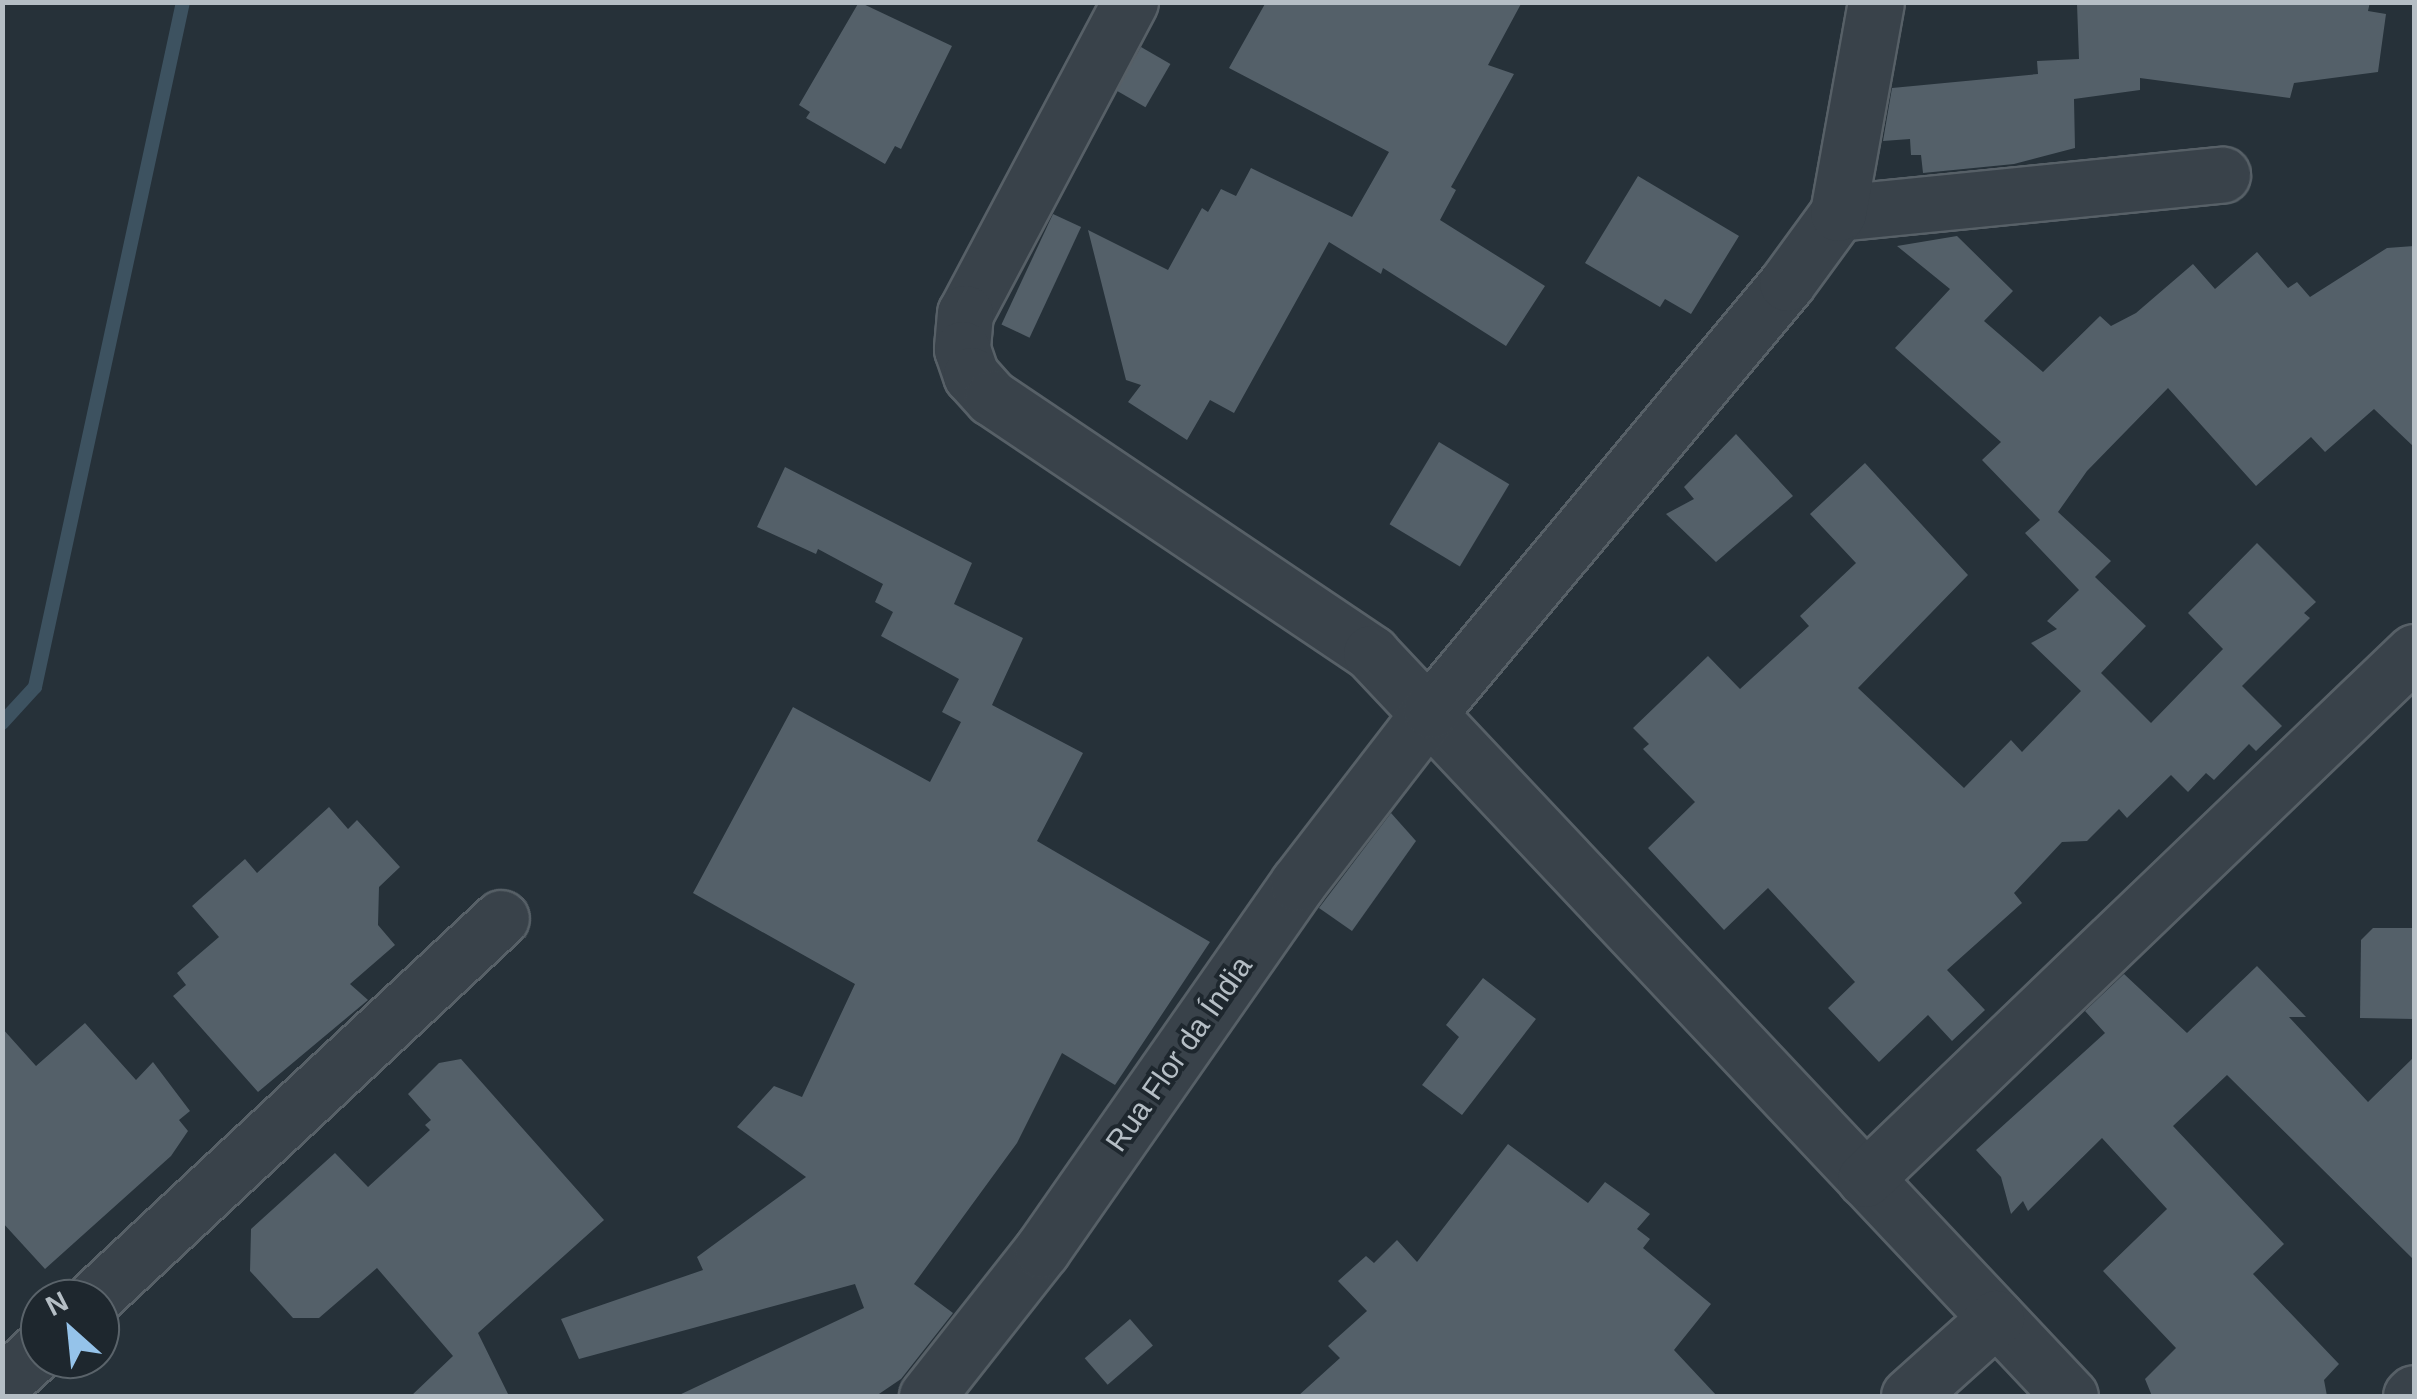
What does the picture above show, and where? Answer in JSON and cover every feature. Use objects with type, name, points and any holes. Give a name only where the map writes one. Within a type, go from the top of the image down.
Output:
[{"type":"street","points":[[1130,2],[965,312],[962,349],[971,375],[992,398],[1371,653],[1430,710],[2070,1396]]},
{"type":"street","points":[[1876,2],[1838,213],[2222,175]]},
{"type":"street","name":"Rua Flor da Índia","points":[[927,1396],[1042,1250],[1298,883],[1430,710],[1787,283],[1838,213]]},
{"type":"street","points":[[1865,1179],[2414,652]]},
{"type":"street","points":[[114,1279],[501,918]]},
{"type":"street","points":[[1909,1396],[1996,1318]]},
{"type":"building","points":[[859,2],[952,46],[901,149],[895,146],[885,164],[806,118],[810,112],[799,105]]},
{"type":"building","points":[[1266,2],[1522,2],[1488,65],[1514,74],[1451,187],[1456,190],[1440,220],[1545,286],[1506,346],[1383,268],[1381,274],[1329,242],[1234,413],[1210,400],[1187,440],[1128,402],[1141,385],[1126,380],[1088,230],[1168,270],[1202,208],[1208,212],[1221,189],[1236,196],[1251,168],[1352,217],[1389,152],[1229,68]]},
{"type":"building","points":[[2370,2],[2368,11],[2386,14],[2378,72],[2294,83],[2290,98],[2140,78],[2140,90],[2074,99],[2075,148],[2014,164],[1923,173],[1921,155],[1911,155],[1910,139],[1883,141],[1892,88],[2038,74],[2037,61],[2079,59],[2077,4]]},
{"type":"building","points":[[1141,47],[1170,64],[1145,107],[1116,90]]},
{"type":"building","points":[[1638,176],[1739,236],[1691,314],[1665,299],[1660,307],[1585,263]]},
{"type":"building","points":[[1053,214],[1081,227],[1030,338],[1001,325]]},
{"type":"building","points":[[1957,236],[2013,291],[1984,321],[2043,372],[2100,316],[2111,326],[2136,313],[2193,264],[2215,289],[2257,252],[2288,288],[2297,282],[2310,297],[2387,248],[2414,246],[2414,447],[2374,409],[2325,452],[2311,437],[2256,486],[2168,388],[2087,471],[2058,512],[2111,561],[2095,577],[2146,626],[2101,673],[2151,723],[2223,649],[2188,613],[2257,543],[2316,602],[2304,613],[2310,618],[2242,686],[2282,726],[2256,751],[2249,744],[2214,780],[2206,773],[2188,792],[2171,775],[2127,818],[2119,809],[2087,841],[2062,842],[2014,893],[2022,903],[1947,970],[1985,1010],[1952,1041],[1928,1015],[1879,1062],[1828,1008],[1855,982],[1768,888],[1724,930],[1648,848],[1695,802],[1643,749],[1649,744],[1633,728],[1708,656],[1740,689],[1809,626],[1800,616],[1856,563],[1810,514],[1865,463],[1968,575],[1858,688],[1964,788],[2011,740],[2022,752],[2081,691],[2031,643],[2057,629],[2047,621],[2079,590],[2025,533],[2040,520],[1982,460],[2001,442],[1895,348],[1950,289],[1897,246]]},
{"type":"building","points":[[1736,434],[1793,496],[1716,562],[1666,514],[1694,499],[1684,487]]},
{"type":"building","points":[[1439,442],[1509,484],[1460,567],[1390,524]]},
{"type":"building","points":[[785,467],[972,563],[954,604],[1023,638],[992,705],[1083,753],[1037,841],[1210,942],[1115,1085],[1062,1053],[1017,1143],[914,1284],[953,1313],[901,1379],[876,1396],[677,1396],[864,1308],[855,1284],[579,1359],[561,1319],[703,1270],[697,1257],[806,1177],[737,1127],[774,1086],[802,1097],[855,984],[693,893],[793,707],[930,782],[961,722],[942,712],[959,679],[881,636],[893,612],[875,602],[883,584],[818,549],[816,554],[757,527]]},
{"type":"building","points":[[329,807],[348,829],[357,820],[400,867],[379,887],[378,925],[395,945],[350,984],[368,1000],[258,1092],[173,996],[186,985],[177,973],[219,937],[192,906],[245,859],[257,873]]},
{"type":"building","points":[[1391,813],[1416,841],[1352,931],[1319,908]]},
{"type":"building","points":[[2373,928],[2414,928],[2414,1019],[2360,1018],[2361,940]]},
{"type":"building","points":[[2257,966],[2306,1017],[2289,1017],[2368,1102],[2414,1057],[2414,1260],[2227,1075],[2173,1126],[2284,1244],[2253,1274],[2339,1364],[2324,1380],[2327,1396],[2152,1396],[2145,1379],[2176,1348],[2103,1271],[2167,1209],[2102,1138],[2028,1211],[2023,1201],[2011,1214],[2001,1177],[1976,1150],[2105,1033],[2085,1011],[2124,974],[2187,1033]]},
{"type":"building","points":[[1483,978],[1536,1019],[1462,1115],[1422,1085],[1459,1037],[1446,1025]]},
{"type":"building","points":[[85,1023],[136,1080],[153,1062],[190,1111],[179,1120],[188,1131],[171,1156],[45,1269],[2,1222],[2,1028],[36,1066]]},
{"type":"building","points":[[461,1059],[604,1220],[478,1333],[509,1396],[411,1396],[453,1356],[377,1268],[319,1318],[293,1318],[250,1271],[251,1229],[335,1153],[368,1187],[430,1130],[425,1125],[431,1120],[408,1094],[439,1063]]},
{"type":"building","points":[[1508,1144],[1588,1203],[1605,1182],[1650,1214],[1637,1229],[1650,1239],[1643,1248],[1711,1304],[1674,1350],[1717,1396],[1298,1396],[1340,1358],[1328,1346],[1367,1311],[1338,1281],[1366,1256],[1374,1263],[1397,1240],[1417,1262]]},
{"type":"building","points":[[1130,1319],[1153,1345],[1108,1385],[1085,1358]]},
{"type":"waterway","points":[[2,723],[35,687],[183,2]]}]
